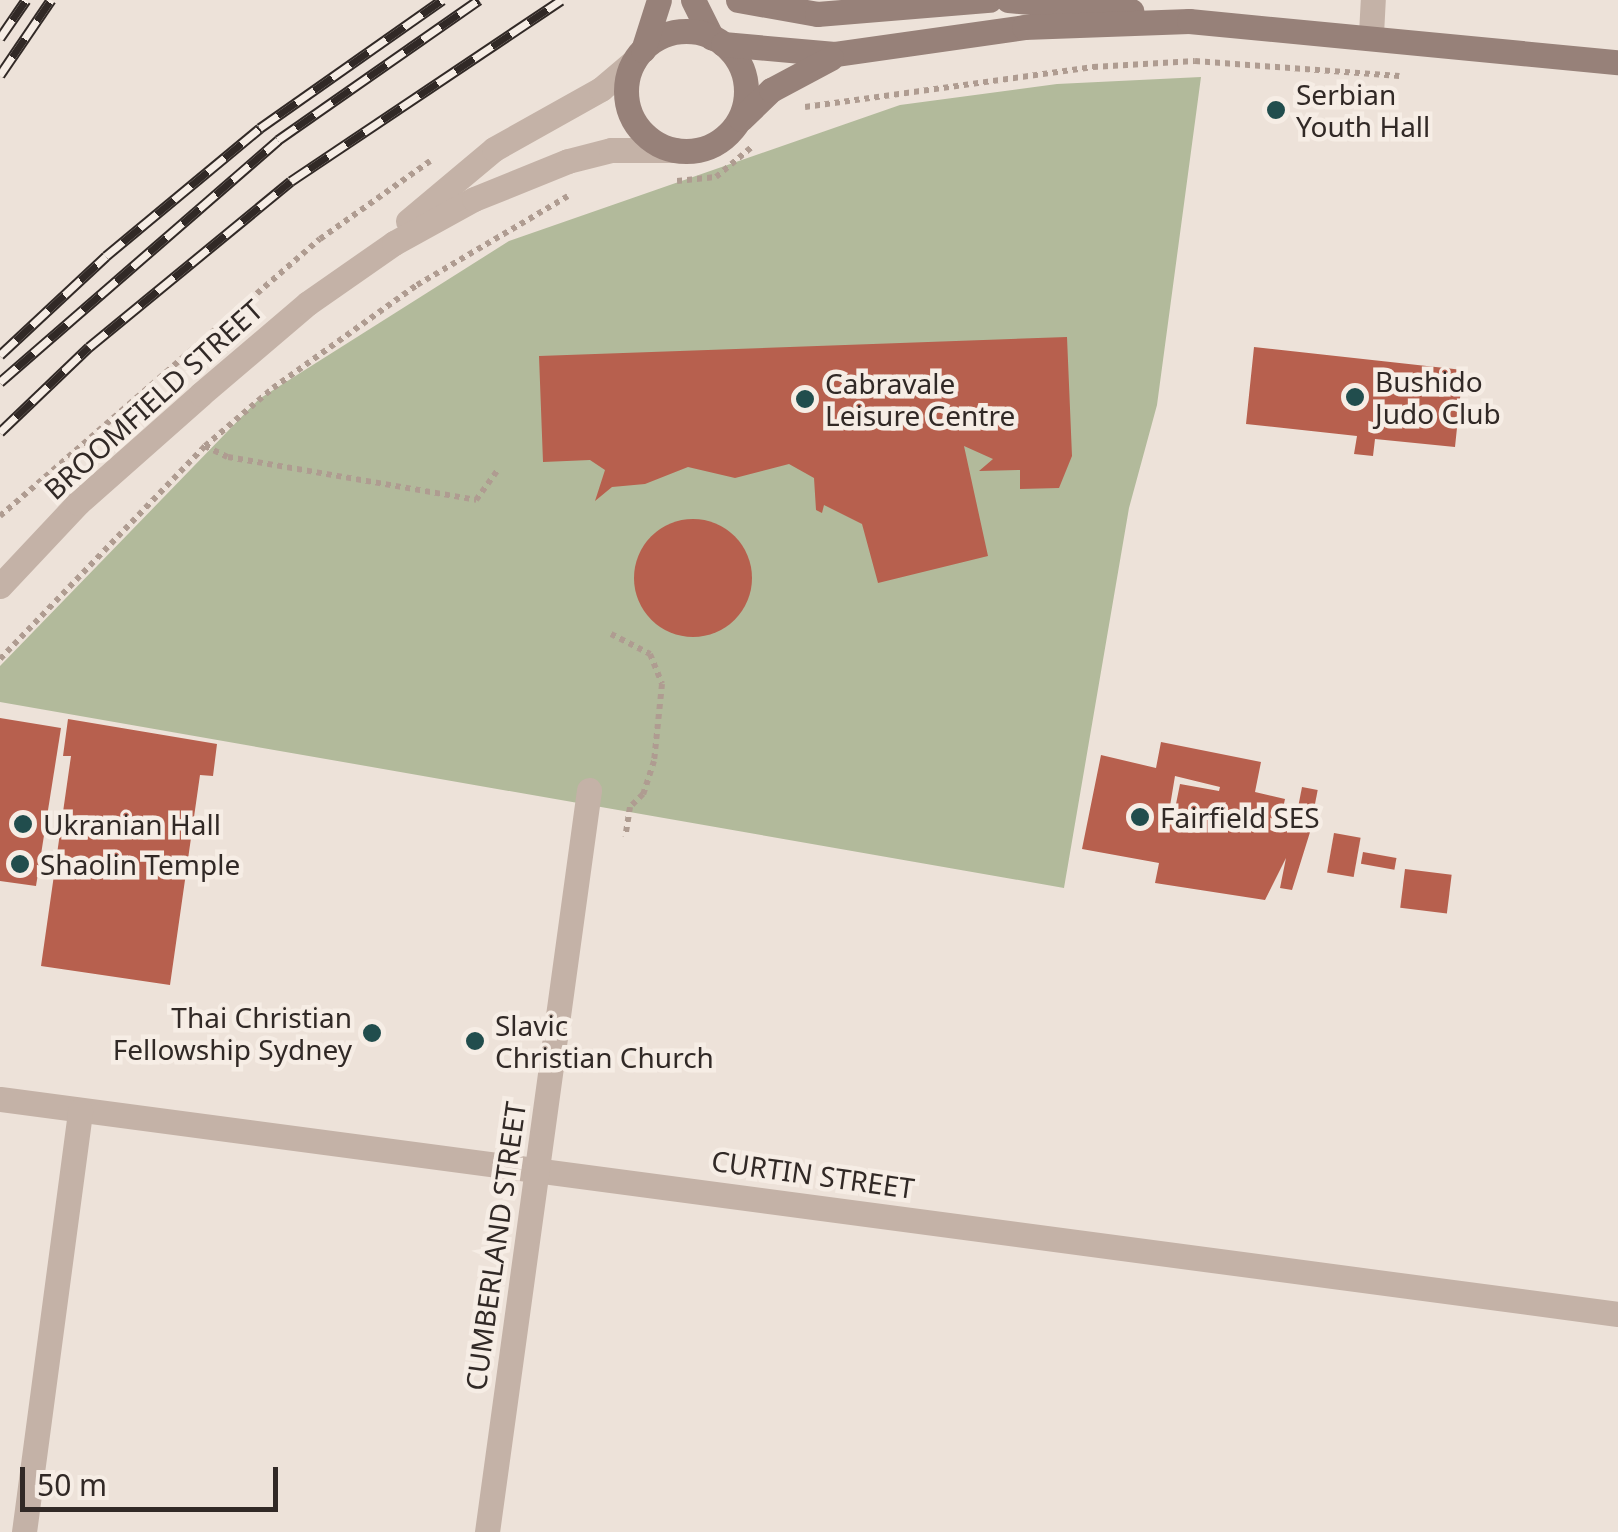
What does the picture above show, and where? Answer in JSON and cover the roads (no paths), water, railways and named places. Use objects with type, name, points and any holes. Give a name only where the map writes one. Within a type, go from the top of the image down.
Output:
[{"type":"main road","points":[[659,0],[626,85],[629,110],[642,132],[675,150],[714,144],[786,81],[850,53]]},
{"type":"main road","points":[[693,0],[718,41],[740,64],[746,90],[734,127]]},
{"type":"main road","points":[[738,0],[817,14],[989,0]]},
{"type":"main road","points":[[1008,0],[1618,62]]},
{"type":"main road","points":[[638,56],[676,32],[718,41],[850,53],[1024,27],[1217,23]]},
{"type":"street","points":[[1371,34],[1374,0]]},
{"type":"street","points":[[355,268],[494,150],[601,89],[638,56]]},
{"type":"street","points":[[355,268],[438,217],[534,174],[612,150],[675,150]]},
{"type":"street","name":"BROOMFIELD STREET","points":[[0,586],[78,503],[355,268]]},
{"type":"street","name":"CUMBERLAND STREET","points":[[487,1532],[589,790]]},
{"type":"street","name":"CURTIN STREET","points":[[0,1099],[536,1167],[1618,1314]]},
{"type":"street","points":[[24,1532],[80,1111]]},
{"type":"railway","points":[[0,38],[26,0]]},
{"type":"railway","points":[[0,75],[51,0]]},
{"type":"railway","points":[[0,355],[106,256],[260,128],[442,0]]},
{"type":"railway","points":[[0,382],[278,140],[479,0]]},
{"type":"railway","points":[[0,432],[89,347],[291,181],[561,0]]},
{"type":"place","name":"Serbian Youth Hall","points":[[1276,110]]},
{"type":"place","name":"Bushido Judo Club","points":[[1355,397]]},
{"type":"place","name":"Cabravale Leisure Centre","points":[[805,399]]},
{"type":"place","name":"Fairfield SES","points":[[1140,817]]},
{"type":"place","name":"Ukranian Hall","points":[[23,824]]},
{"type":"place","name":"Shaolin Temple","points":[[20,864]]},
{"type":"place","name":"Thai Christian Fellowship Sydney","points":[[372,1033]]},
{"type":"place","name":"Slavic Christian Church","points":[[475,1041]]}]
